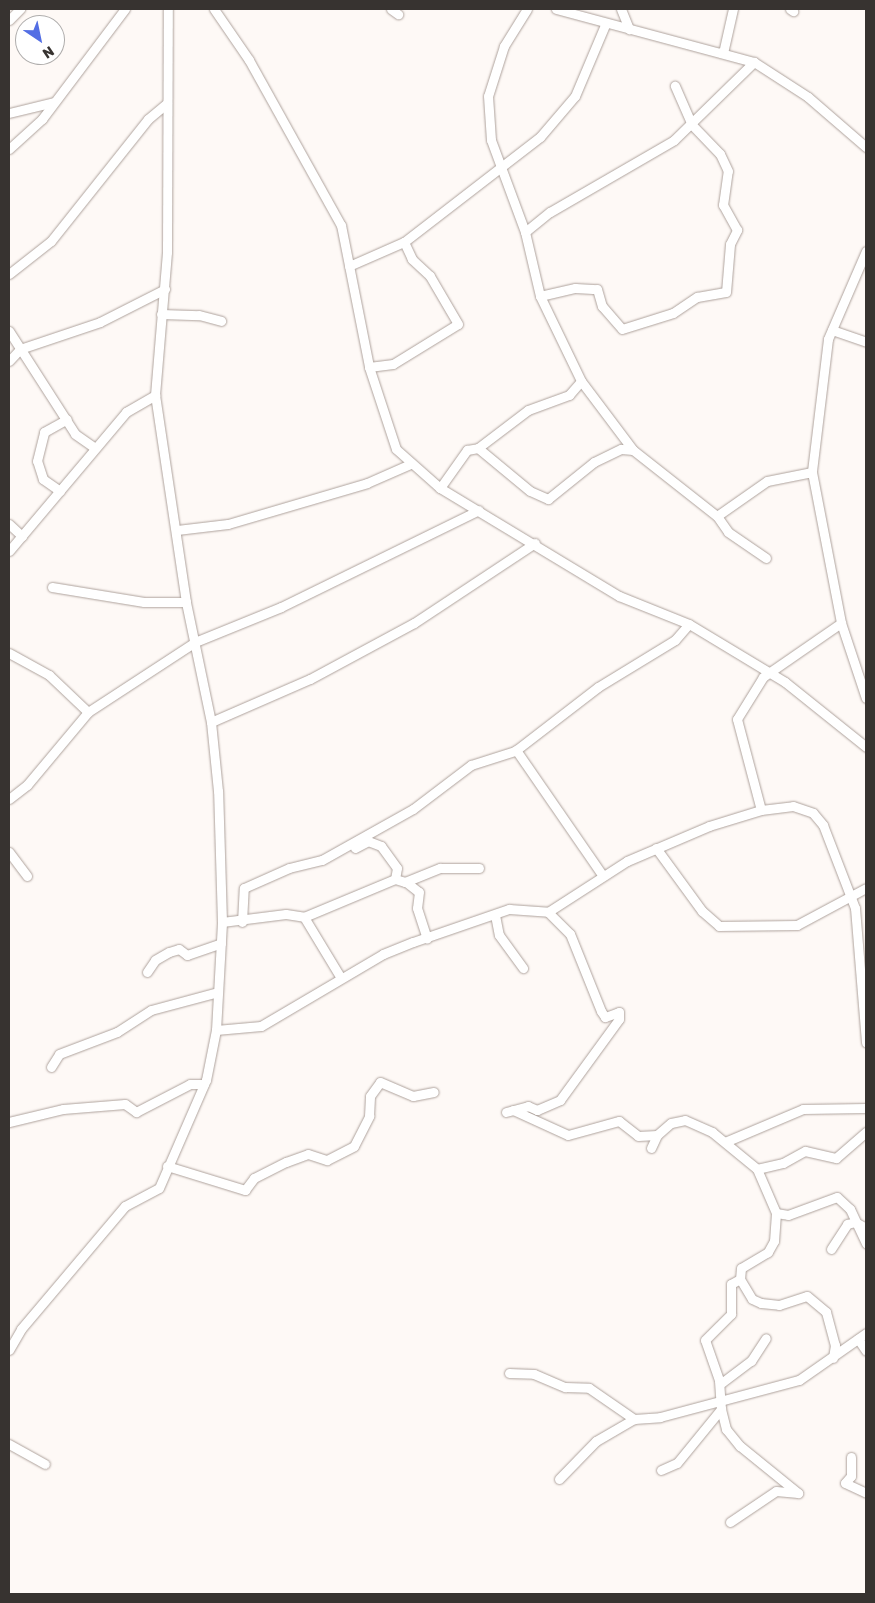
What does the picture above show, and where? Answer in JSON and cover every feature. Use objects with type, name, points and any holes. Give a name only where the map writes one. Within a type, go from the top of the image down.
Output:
[{"type":"street","points":[[9,20],[20,9]]},
{"type":"street","points":[[9,149],[54,102],[125,9]]},
{"type":"street","points":[[9,1350],[125,1206],[159,1188],[204,1084],[216,1030],[222,922],[211,722],[186,602],[177,530],[155,395],[165,289],[168,9]]},
{"type":"street","points":[[214,9],[259,76],[341,225],[369,367],[390,439],[410,464],[440,488],[535,543],[619,596],[689,624],[769,673],[866,747]]},
{"type":"street","points":[[527,9],[504,46],[488,96],[500,172],[525,232],[540,296],[581,381],[633,450],[717,516],[728,532],[766,558]]},
{"type":"street","points":[[556,9],[605,25],[630,29],[754,62],[808,97],[866,147]]},
{"type":"street","points":[[621,9],[630,29]]},
{"type":"street","points":[[723,53],[732,9]]},
{"type":"street","points":[[349,266],[404,242],[500,172],[564,114],[605,25]]},
{"type":"street","points":[[525,232],[550,212],[645,159],[692,125],[754,62]]},
{"type":"street","points":[[540,296],[575,288],[597,289],[602,306],[622,329],[673,313],[697,297],[726,292],[730,244],[736,230],[723,205],[728,171],[720,154],[692,125],[675,86]]},
{"type":"street","points":[[9,113],[54,102]]},
{"type":"street","points":[[9,274],[51,241],[148,119],[167,102]]},
{"type":"street","points":[[369,367],[394,364],[458,324],[430,276],[412,259],[404,242]]},
{"type":"street","points":[[866,251],[832,330],[820,392],[812,472],[841,623],[866,698]]},
{"type":"street","points":[[9,361],[20,349],[100,322],[165,289]]},
{"type":"street","points":[[162,314],[199,315],[221,321]]},
{"type":"street","points":[[832,330],[866,342]]},
{"type":"street","points":[[9,331],[78,438],[95,448]]},
{"type":"street","points":[[440,488],[467,450],[478,448],[528,410],[569,395],[581,381]]},
{"type":"street","points":[[9,551],[126,412],[155,395]]},
{"type":"street","points":[[60,490],[43,479],[37,461],[44,432],[67,419]]},
{"type":"street","points":[[622,449],[625,439]]},
{"type":"street","points":[[478,448],[530,491],[548,499],[594,462],[622,449],[633,450]]},
{"type":"street","points":[[177,530],[228,524],[367,483],[410,464]]},
{"type":"street","points":[[717,516],[767,481],[812,472]]},
{"type":"street","points":[[9,799],[27,785],[88,712],[195,642],[305,596],[479,510]]},
{"type":"street","points":[[9,524],[22,536]]},
{"type":"street","points":[[211,722],[310,680],[414,623],[535,543]]},
{"type":"street","points":[[52,587],[144,602],[186,602]]},
{"type":"street","points":[[761,810],[737,719],[757,684],[769,673],[841,623]]},
{"type":"street","points":[[322,860],[413,809],[471,765],[516,750],[598,687],[675,640],[689,624]]},
{"type":"street","points":[[9,653],[49,675],[88,712]]},
{"type":"street","points":[[516,750],[603,876]]},
{"type":"street","points":[[216,1030],[261,1026],[383,954],[509,909],[548,912],[603,876],[656,848],[761,810],[793,806],[813,813],[823,825],[851,898],[866,1043]]},
{"type":"street","points":[[242,922],[244,888],[289,868],[322,860],[368,841],[391,857],[397,868],[395,879]]},
{"type":"street","points":[[656,848],[702,911],[719,926],[797,925],[851,898],[866,888]]},
{"type":"street","points":[[9,852],[27,876]]},
{"type":"street","points":[[406,882],[440,868],[479,868]]},
{"type":"street","points":[[222,922],[242,922],[286,914],[304,917],[395,879],[406,882],[420,892],[417,908],[428,938]]},
{"type":"street","points":[[548,912],[570,934],[605,1017],[619,1012],[619,1018],[560,1100],[537,1110],[528,1106],[510,1111],[568,1135],[619,1121],[638,1136],[657,1135]]},
{"type":"street","points":[[495,915],[499,935],[523,968]]},
{"type":"street","points":[[304,917],[341,978]]},
{"type":"street","points":[[147,972],[155,960],[168,952],[179,950],[187,955],[221,943]]},
{"type":"street","points":[[51,1067],[59,1054],[117,1032],[151,1010],[218,992]]},
{"type":"street","points":[[167,1166],[245,1190],[254,1178],[286,1162],[308,1154],[327,1160],[354,1146],[369,1116],[370,1096],[380,1082],[413,1096],[434,1092]]},
{"type":"street","points":[[9,1122],[64,1109],[125,1104],[136,1112],[190,1084],[204,1084]]},
{"type":"street","points":[[725,1142],[803,1109],[866,1108]]},
{"type":"street","points":[[650,1148],[657,1135],[671,1123],[685,1120],[725,1142],[757,1169],[776,1213],[772,1247],[741,1268],[740,1279],[752,1299],[779,1305],[803,1295],[826,1312],[834,1345],[833,1358]]},
{"type":"street","points":[[757,1169],[784,1164],[805,1151],[836,1158],[866,1132]]},
{"type":"street","points":[[776,1213],[788,1215],[837,1196],[850,1209],[866,1244]]},
{"type":"street","points":[[855,1222],[866,1228]]},
{"type":"street","points":[[831,1250],[844,1227],[855,1222]]},
{"type":"street","points":[[730,1522],[776,1491],[798,1494],[740,1446],[726,1430],[721,1409],[720,1384],[705,1340],[731,1314],[731,1284],[740,1279]]},
{"type":"street","points":[[559,1479],[596,1441],[634,1419],[660,1417],[799,1380],[833,1358],[866,1333]]},
{"type":"street","points":[[720,1384],[751,1361],[766,1338]]},
{"type":"street","points":[[858,1339],[866,1351]]},
{"type":"street","points":[[509,1373],[534,1374],[565,1387],[589,1388],[634,1419]]},
{"type":"street","points":[[661,1470],[677,1463],[721,1409]]},
{"type":"street","points":[[9,1444],[46,1464]]},
{"type":"street","points":[[851,1457],[851,1476],[845,1484],[866,1493]]}]
